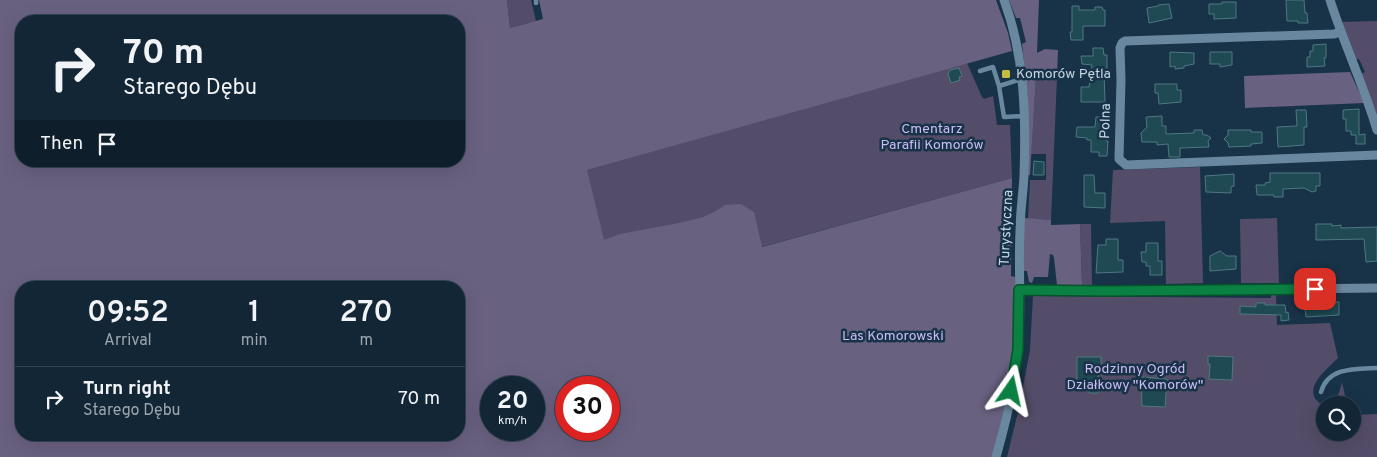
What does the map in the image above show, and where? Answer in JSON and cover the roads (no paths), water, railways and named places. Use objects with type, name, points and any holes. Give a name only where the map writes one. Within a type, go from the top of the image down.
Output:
[{"type":"street","name":"Turystyczna","points":[[996,457],[1018,350],[1019,250],[1024,178],[1024,116],[1018,42],[1004,0]]},
{"type":"street","points":[[1330,0],[1340,32],[1369,102],[1377,130]]},
{"type":"street","name":"Polna","points":[[1340,32],[1334,34],[1125,41],[1120,48],[1119,159],[1123,164],[1128,165],[1377,156]]},
{"type":"street","points":[[1019,290],[1377,288]]},
{"type":"lane","points":[[980,71],[993,67],[999,86],[1004,117],[1024,116]]},
{"type":"lane","points":[[999,86],[1022,79]]},
{"type":"lane","points":[[1321,392],[1325,382],[1340,371],[1377,368]]},
{"type":"place","name":"Komorów Pętla","points":[[1006,74]]},
{"type":"park label","name":"Cmentarz Parafii Komorów","points":[[932,138]]},
{"type":"park label","name":"Las Komorowski","points":[[893,336]]},
{"type":"park label","name":"Rodzinny Ogród Działkowy \"Komorów\"","points":[[1135,378]]}]
